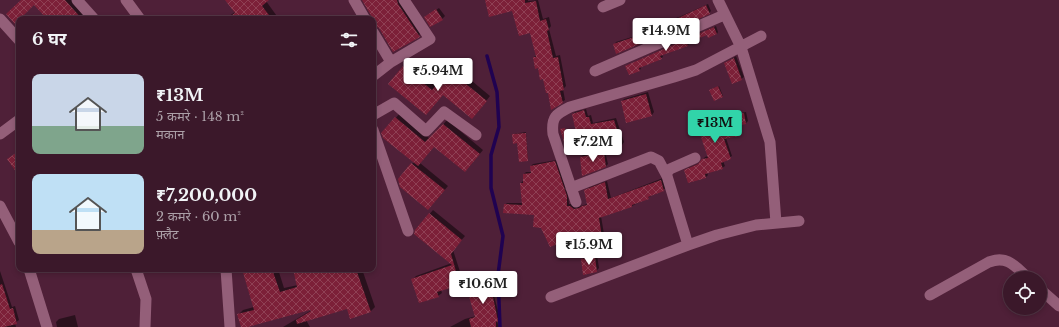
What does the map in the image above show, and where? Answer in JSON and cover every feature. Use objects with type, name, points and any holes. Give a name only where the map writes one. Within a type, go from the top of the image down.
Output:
[{"type":"street","points":[[78,0],[91,16]]},
{"type":"street","points":[[126,0],[138,16]]},
{"type":"street","points":[[354,0],[363,16]]},
{"type":"street","points":[[376,74],[391,62],[430,39],[404,0]]},
{"type":"street","points":[[603,7],[620,0]]},
{"type":"street","points":[[718,0],[724,15],[741,47],[770,142],[776,223]]},
{"type":"street","points":[[595,71],[724,15]]},
{"type":"street","points":[[0,19],[16,37]]},
{"type":"street","points":[[576,202],[553,134],[552,123],[560,112],[570,106],[696,70],[761,36]]},
{"type":"street","points":[[376,37],[391,62]]},
{"type":"street","points":[[376,113],[394,103],[426,131],[444,112],[476,136]]},
{"type":"street","points":[[0,134],[16,122]]},
{"type":"street","points":[[376,139],[408,231]]},
{"type":"street","points":[[571,188],[651,157],[658,161],[667,176],[688,245]]},
{"type":"street","points":[[667,176],[667,172],[670,169],[695,158]]},
{"type":"street","points":[[0,206],[16,236]]},
{"type":"street","points":[[551,297],[717,235],[756,225],[799,221]]},
{"type":"street","points":[[930,295],[996,259],[1005,260],[1019,271]]},
{"type":"street","points":[[30,272],[47,327]]},
{"type":"street","points":[[137,272],[146,299],[146,327]]},
{"type":"street","points":[[226,272],[230,327]]},
{"type":"street","points":[[1047,295],[1059,306]]},
{"type":"building","points":[[21,0],[65,0],[79,16],[44,16],[34,5],[23,16],[16,16],[15,24],[6,14]]},
{"type":"building","points":[[225,0],[269,0],[262,6],[270,16],[230,16],[235,13]]},
{"type":"building","points":[[362,0],[397,0],[398,4],[420,37],[393,52],[379,28],[376,26],[376,16],[371,16]]},
{"type":"building","points":[[485,0],[525,0],[525,3],[536,1],[540,21],[546,19],[553,58],[558,57],[564,90],[560,91],[563,103],[551,110],[548,93],[546,93],[543,79],[540,80],[538,68],[535,69],[533,57],[536,57],[530,33],[519,36],[512,11],[489,17]]},
{"type":"building","points":[[706,5],[710,14],[616,54],[613,44],[634,37],[633,33],[676,19]]},
{"type":"building","points":[[436,9],[443,20],[430,27],[424,17]]},
{"type":"building","points":[[714,27],[717,34],[708,38],[707,35],[687,43],[688,46],[660,56],[662,59],[639,68],[640,71],[629,75],[625,66]]},
{"type":"building","points":[[734,58],[742,80],[732,84],[724,63]]},
{"type":"building","points":[[403,66],[432,90],[449,70],[487,101],[472,119],[443,95],[426,115],[388,84]]},
{"type":"building","points":[[718,86],[723,97],[714,101],[709,90]]},
{"type":"building","points":[[646,94],[652,116],[626,123],[621,101]]},
{"type":"building","points":[[584,110],[586,117],[589,117],[591,124],[614,120],[622,146],[607,151],[602,134],[580,139],[577,137],[572,114]]},
{"type":"building","points":[[744,113],[746,124],[737,126],[739,136],[724,139],[731,159],[721,163],[723,169],[705,174],[706,178],[688,183],[684,170],[698,164],[702,159],[708,158],[700,134],[697,135],[695,122],[718,116],[719,118]]},
{"type":"building","points":[[395,117],[425,142],[443,124],[480,154],[465,172],[434,147],[418,166],[383,138],[381,133]]},
{"type":"building","points":[[565,128],[566,149],[560,129]]},
{"type":"building","points":[[526,133],[528,161],[519,162],[517,143],[513,144],[512,134]]},
{"type":"building","points":[[604,152],[606,167],[582,176],[580,157]]},
{"type":"building","points":[[16,153],[16,172],[7,159]]},
{"type":"building","points":[[555,161],[567,196],[567,206],[574,209],[587,205],[584,190],[605,182],[608,199],[661,180],[664,191],[648,197],[649,199],[632,205],[632,207],[599,218],[602,237],[589,239],[588,234],[557,236],[560,243],[550,247],[541,228],[533,227],[534,215],[503,213],[504,204],[522,205],[520,183],[523,183],[523,174],[531,173],[530,166]]},
{"type":"building","points":[[411,163],[445,190],[428,210],[400,187],[398,179]]},
{"type":"building","points":[[429,213],[462,240],[451,254],[460,285],[437,292],[439,297],[419,303],[411,279],[452,265],[414,234],[415,230]]},
{"type":"building","points":[[595,257],[597,272],[583,275],[581,259]]},
{"type":"building","points":[[243,272],[273,272],[280,292],[297,287],[294,272],[357,272],[371,312],[350,319],[347,309],[297,324],[296,320],[311,311],[310,310],[248,327],[241,327],[237,314],[254,310]]},
{"type":"building","points":[[492,280],[496,296],[493,297],[498,321],[496,322],[496,327],[471,327],[469,319],[475,317],[466,286]]},
{"type":"building","points":[[2,284],[10,309],[13,308],[17,324],[0,327],[0,285]]},
{"type":"waterway","points":[[487,56],[497,92],[499,127],[491,155],[491,188],[503,236],[498,275],[500,327]]}]
